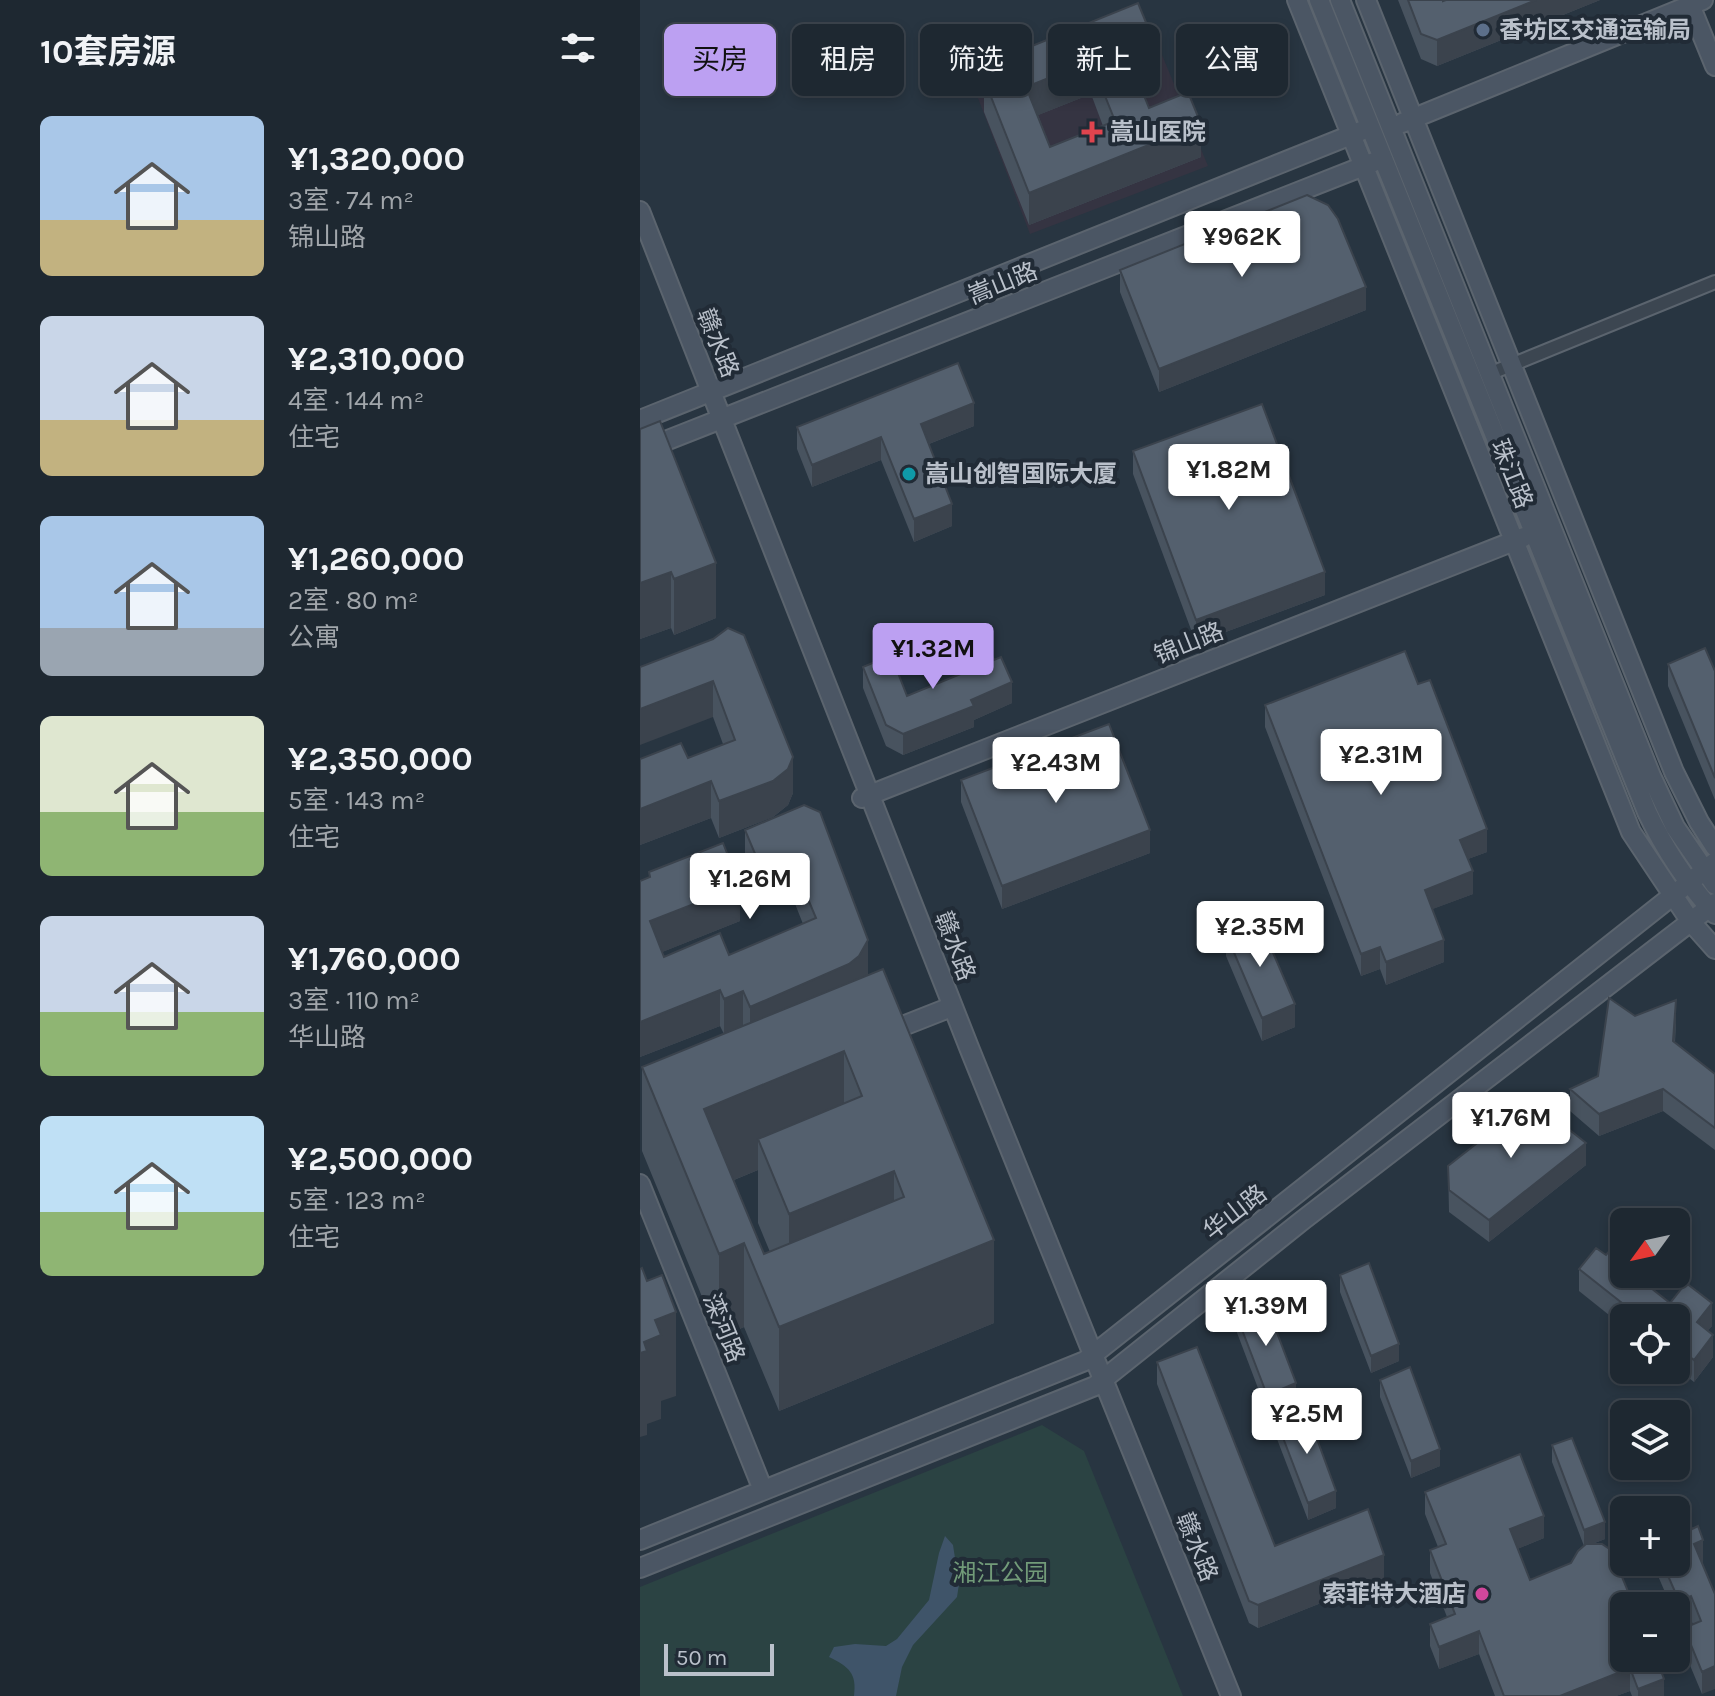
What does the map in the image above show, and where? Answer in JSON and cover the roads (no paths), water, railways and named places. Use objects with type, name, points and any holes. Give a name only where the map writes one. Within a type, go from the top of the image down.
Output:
[{"type":"main road","name":"珠江路","points":[[1297,0],[1631,832],[1673,897],[1715,949]]},
{"type":"main road","name":"珠江路","points":[[1319,0],[1489,374],[1651,776],[1675,827],[1711,873]]},
{"type":"main road","name":"珠江路","points":[[1340,0],[1379,130],[1383,158],[1647,812],[1663,846],[1689,884],[1713,909]]},
{"type":"main road","name":"珠江路","points":[[1366,0],[1674,772],[1715,847]]},
{"type":"main road","name":"嵩山路","points":[[640,420],[1351,136],[1413,118],[1700,1]]},
{"type":"main road","points":[[1700,1],[1715,15]]},
{"type":"main road","points":[[1700,1],[1715,66]]},
{"type":"main road","name":"嵩山路","points":[[640,451],[1383,158]]},
{"type":"main road","name":"赣水路","points":[[640,211],[706,394]]},
{"type":"main road","name":"赣水路","points":[[640,242],[717,421],[1099,1383],[1218,1696]]},
{"type":"main road","name":"锦山路","points":[[866,797],[1534,533]]},
{"type":"main road","name":"赣水路","points":[[866,797],[946,1009],[1089,1358]]},
{"type":"main road","name":"华山路","points":[[640,1540],[1089,1358],[1689,884],[1711,873]]},
{"type":"main road","name":"华山路","points":[[640,1568],[1099,1383],[1303,1220],[1691,922],[1713,909]]},
{"type":"main road","points":[[873,1038],[946,1009]]},
{"type":"main road","name":"滦河路","points":[[640,1184],[763,1490]]},
{"type":"main road","name":"赣水路","points":[[1099,1383],[1231,1696]]},
{"type":"street","points":[[1489,374],[1715,282]]},
{"type":"place","name":"香坊区交通运输局","points":[[1483,30]]},
{"type":"place","name":"嵩山医院","points":[[1092,132]]},
{"type":"place","name":"嵩山创智国际大厦","points":[[909,474]]},
{"type":"place","name":"索菲特大酒店","points":[[1482,1594]]},
{"type":"park label","name":"湘江公园","points":[[1000,1573]]}]
